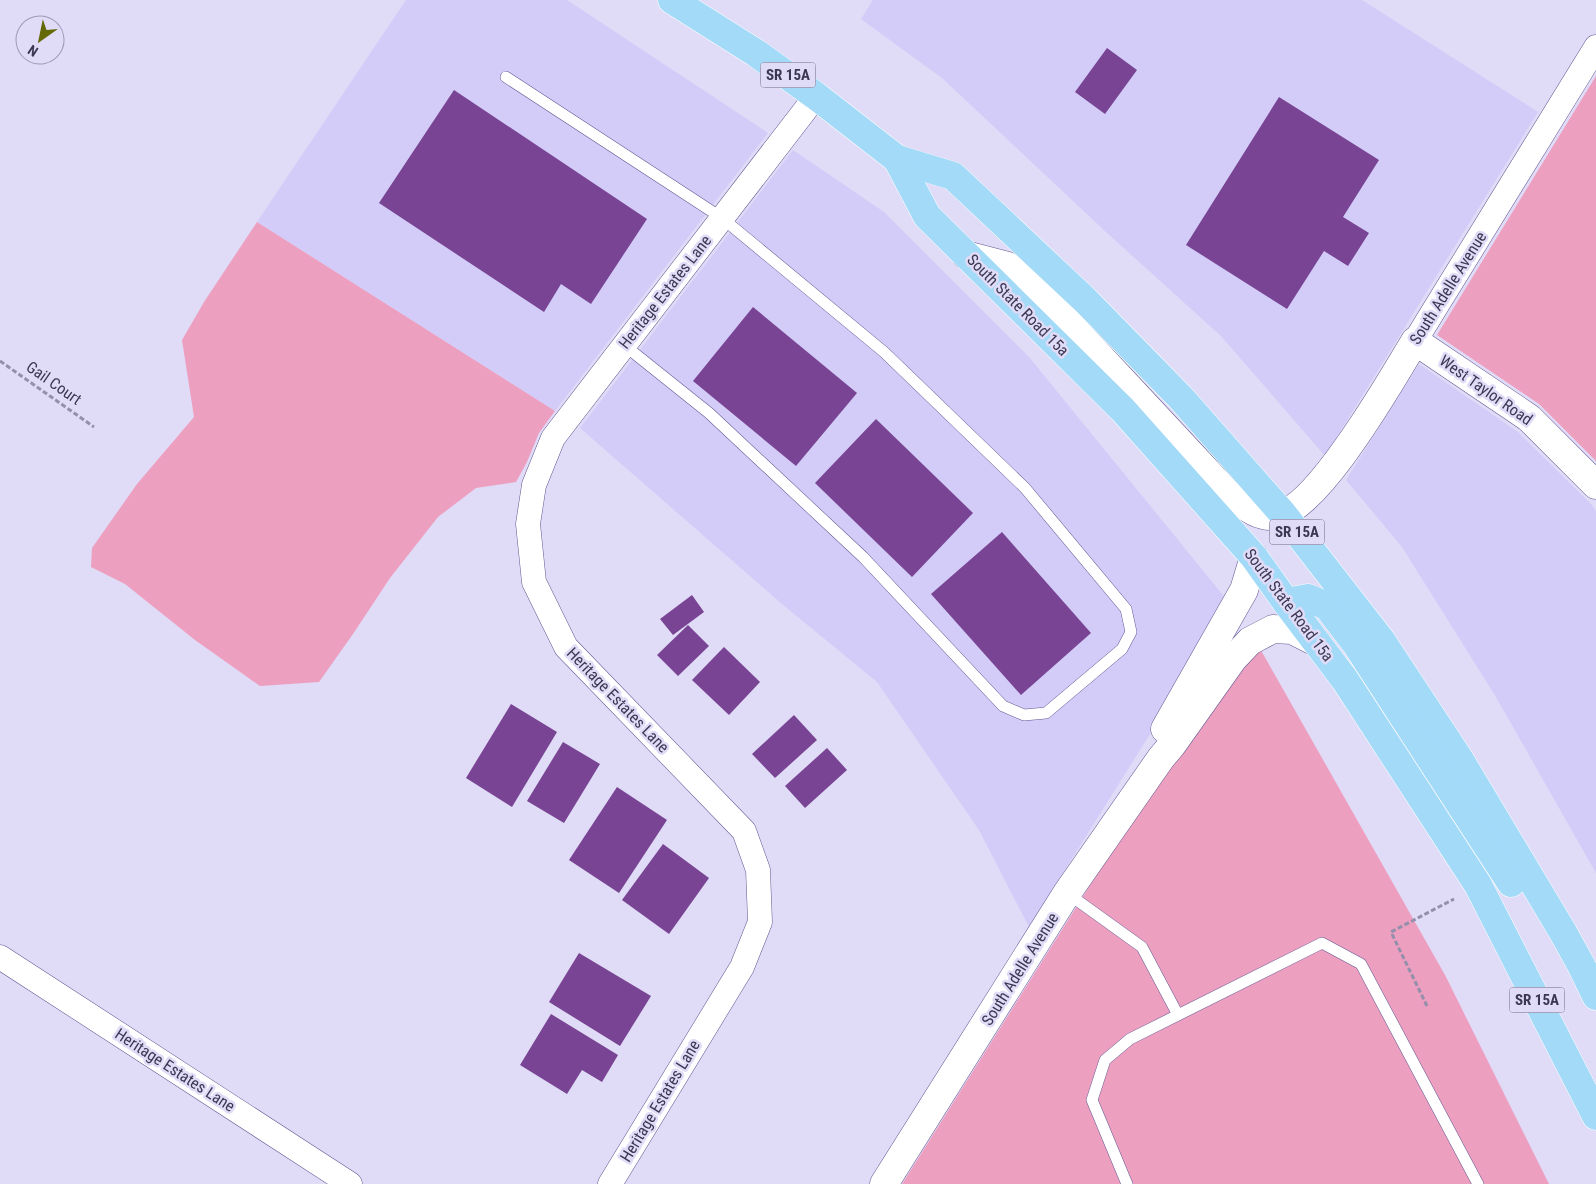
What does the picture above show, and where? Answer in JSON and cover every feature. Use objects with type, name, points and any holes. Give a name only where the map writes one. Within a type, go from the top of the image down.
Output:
[{"type":"highway","name":"South State Road 15a","points":[[672,0],[756,53],[816,96],[897,159],[953,176],[1085,300],[1167,384],[1283,514],[1381,640],[1460,760],[1564,934],[1596,996]]},
{"type":"highway","name":"South State Road 15a","points":[[897,159],[927,216],[1123,410],[1254,557],[1345,680],[1478,885],[1596,1116]]},
{"type":"highway","points":[[1286,602],[1308,598],[1327,606],[1356,644],[1492,851],[1527,909],[1564,934]]},
{"type":"street","name":"South Adelle Avenue","points":[[1283,514],[1308,496],[1330,471],[1416,342],[1596,47]]},
{"type":"street","name":"Heritage Estates Lane","points":[[610,1184],[742,967],[760,922],[758,870],[744,832],[566,647],[534,582],[528,524],[534,485],[553,438],[816,96]]},
{"type":"street","points":[[966,255],[1008,266],[1065,319],[1230,496],[1257,514],[1271,516],[1283,514]]},
{"type":"street","name":"West Taylor Road","points":[[1416,342],[1529,418],[1596,486]]},
{"type":"street","points":[[1161,758],[1163,733],[1244,590],[1254,557]]},
{"type":"street","name":"South Adelle Avenue","points":[[884,1184],[1067,893],[1233,659],[1250,641],[1273,629],[1292,630],[1316,642]]},
{"type":"street","name":"Heritage Estates Lane","points":[[0,957],[350,1184]]},
{"type":"lane","points":[[506,77],[722,218],[884,352],[1024,488],[1126,609],[1131,632],[1122,649],[1046,713],[1024,715],[1003,706],[863,557],[709,413],[624,344]]},
{"type":"lane","points":[[1067,893],[1142,947],[1178,1015]]},
{"type":"lane","points":[[1127,1184],[1092,1100],[1105,1060],[1130,1039],[1322,943],[1361,964],[1478,1184]]},
{"type":"path","name":"Gail Court","points":[[0,361],[94,427]]},
{"type":"path","points":[[1427,1006],[1391,932],[1455,899]]},
{"type":"shaded area","points":[[406,0],[567,0],[768,133],[555,411],[257,222]]},
{"type":"shaded area","points":[[873,0],[1362,0],[1538,112],[1325,456],[1221,336],[1106,232],[942,78],[861,19]]},
{"type":"shaded area","points":[[1596,76],[1596,461],[1539,404],[1437,335]]},
{"type":"shaded area","points":[[793,150],[884,212],[1029,357],[1231,605],[1029,927],[979,830],[877,682],[782,604],[580,428]]},
{"type":"shaded area","points":[[257,222],[555,411],[539,433],[516,482],[476,488],[438,517],[390,578],[319,682],[260,686],[195,640],[125,584],[91,567],[92,548],[137,484],[194,417],[182,340],[204,302]]},
{"type":"shaded area","points":[[1419,364],[1518,432],[1596,511],[1596,873],[1496,697],[1402,547],[1346,480]]},
{"type":"shaded area","points":[[1250,631],[1445,975],[1549,1184],[902,1184]]},
{"type":"building","points":[[1107,48],[1137,70],[1105,114],[1075,92]]},
{"type":"building","points":[[454,90],[647,219],[591,304],[561,284],[544,312],[379,203]]},
{"type":"building","points":[[1279,97],[1379,160],[1343,217],[1369,233],[1348,266],[1324,251],[1287,309],[1186,245]]},
{"type":"building","points":[[753,307],[857,393],[796,466],[693,381]]},
{"type":"building","points":[[876,419],[973,513],[912,577],[815,483]]},
{"type":"building","points":[[1002,532],[1091,633],[1021,695],[931,594]]},
{"type":"building","points":[[692,595],[704,612],[673,635],[660,619]]},
{"type":"building","points":[[688,625],[709,646],[678,676],[657,655]]},
{"type":"building","points":[[724,647],[760,682],[729,715],[692,680]]},
{"type":"building","points":[[511,704],[557,732],[512,807],[466,778]]},
{"type":"building","points":[[794,715],[817,740],[775,778],[752,754]]},
{"type":"building","points":[[563,742],[600,764],[564,823],[527,801]]},
{"type":"building","points":[[827,748],[847,770],[805,808],[785,786]]},
{"type":"building","points":[[617,787],[667,820],[619,893],[569,860]]},
{"type":"building","points":[[663,844],[709,878],[669,934],[622,900]]},
{"type":"building","points":[[579,953],[651,996],[620,1046],[549,1002]]},
{"type":"building","points":[[551,1014],[618,1055],[602,1082],[582,1070],[567,1094],[520,1065]]}]
